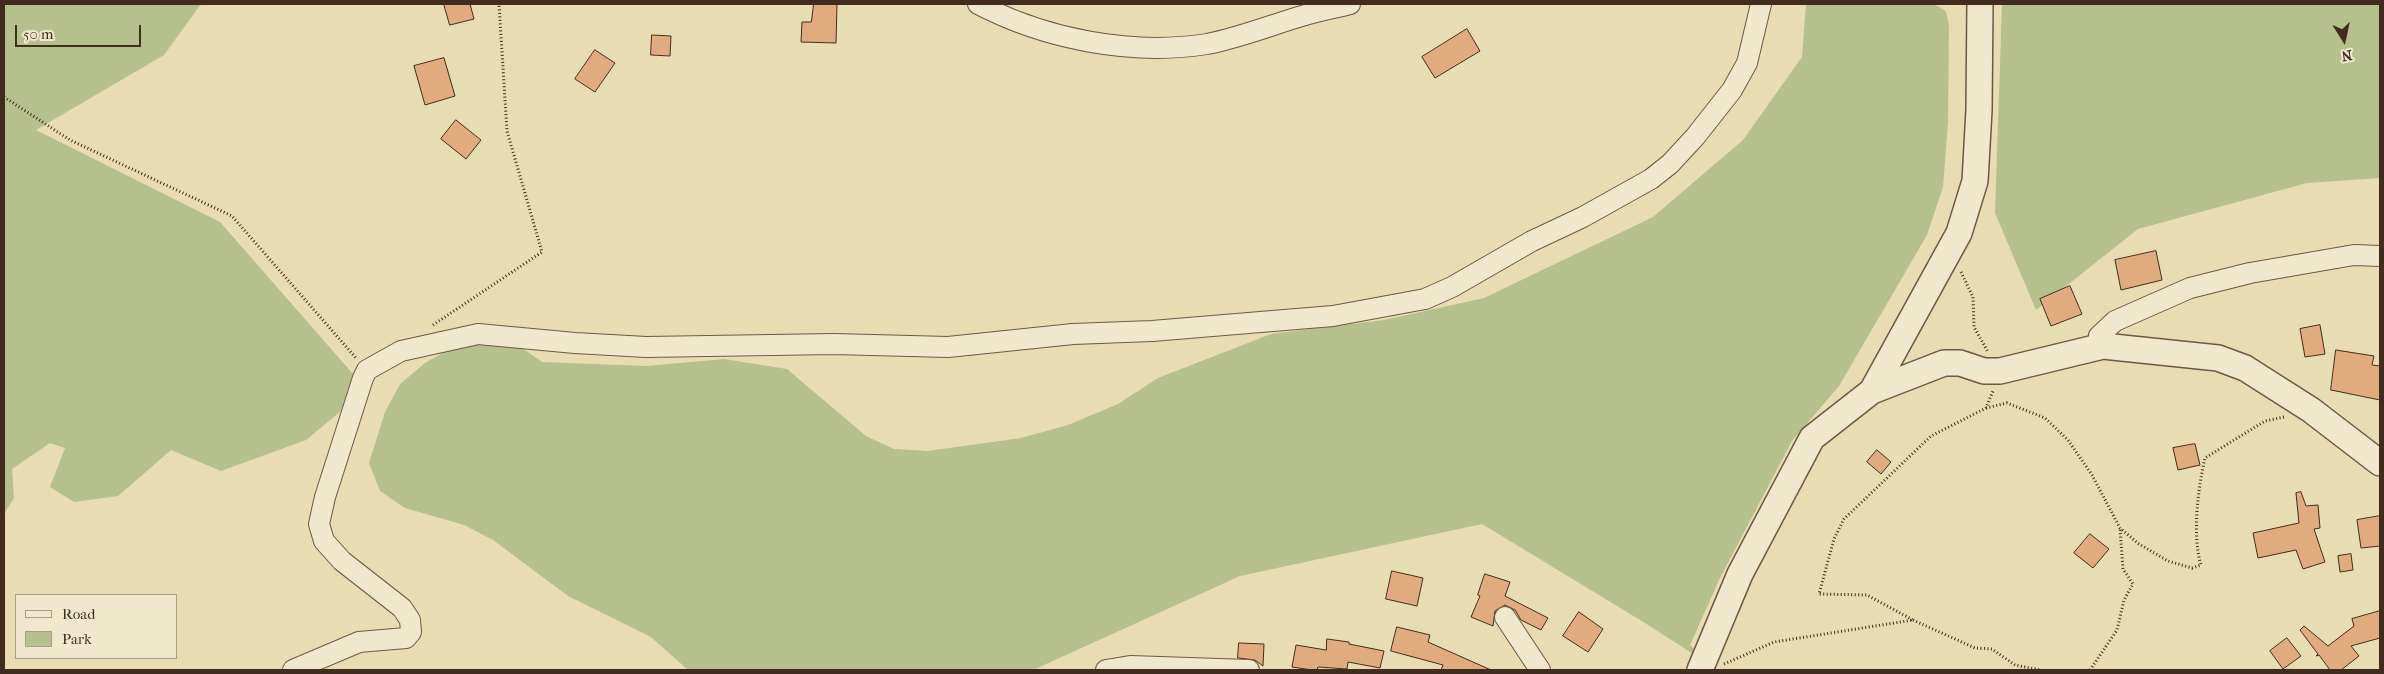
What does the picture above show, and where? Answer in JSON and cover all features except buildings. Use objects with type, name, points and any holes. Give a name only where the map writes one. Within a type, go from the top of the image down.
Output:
[{"type":"street","points":[[978,4],[999,15],[1056,33],[1115,46],[1159,47],[1207,44],[1350,4]]},
{"type":"street","points":[[293,670],[359,642],[406,638],[410,632],[410,620],[402,608],[342,561],[324,541],[319,524],[325,498],[367,370],[401,351],[478,334],[575,344],[646,347],[834,344],[948,347],[1073,334],[1152,331],[1333,316],[1425,299],[1452,287],[1532,241],[1652,179],[1670,164],[1695,137],[1732,90],[1747,63],[1761,4]]},
{"type":"street","points":[[1872,391],[1959,234],[1975,182],[1980,4]]},
{"type":"street","points":[[2103,346],[2099,336],[2115,321],[2190,288],[2259,271],[2354,256],[2380,256]]},
{"type":"street","points":[[1709,668],[1740,574],[1812,438],[1872,391],[1944,363],[1960,363],[1984,371],[2000,371],[2103,346],[2218,358],[2245,368],[2311,410],[2380,463]]},
{"type":"street","points":[[1505,617],[1540,670]]},
{"type":"street","points":[[1106,670],[1130,666],[1249,670]]},
{"type":"path","points":[[430,327],[542,252],[506,131],[499,4]]},
{"type":"path","points":[[4,97],[70,140],[232,216],[367,370]]},
{"type":"path","points":[[1958,265],[1973,297],[1974,327],[2000,371],[1986,408]]},
{"type":"path","points":[[2041,670],[2015,665],[1992,649],[1974,648],[1913,620],[1867,595],[1819,594],[1834,539],[1844,519],[1931,436],[1986,408],[2007,403],[2045,418],[2068,440],[2092,475],[2120,528],[2139,544],[2168,561],[2192,568],[2201,566],[2196,550],[2197,522],[2205,458],[2265,421],[2311,410]]},
{"type":"path","points":[[2090,670],[2117,630],[2124,600],[2133,584],[2123,569],[2120,528]]},
{"type":"path","points":[[1709,668],[1774,642],[1913,620]]},
{"type":"green space","points":[[4,4],[201,4],[164,55],[36,130],[220,222],[353,374],[341,411],[306,440],[221,471],[171,450],[118,496],[74,502],[50,487],[65,448],[50,443],[12,469],[14,498],[4,514]]},
{"type":"green space","points":[[1806,4],[1934,4],[1946,11],[1949,26],[1948,123],[1943,187],[1927,235],[1839,386],[1792,441],[1720,578],[1690,645],[1718,670],[1645,623],[1482,524],[1240,576],[1033,670],[688,670],[651,637],[568,596],[493,540],[464,525],[405,508],[380,491],[369,463],[385,412],[400,384],[425,363],[446,351],[492,340],[522,348],[542,362],[647,366],[724,359],[787,369],[866,436],[894,449],[928,451],[1021,438],[1068,425],[1118,404],[1158,378],[1271,334],[1384,320],[1484,298],[1653,217],[1743,140],[1802,57]]},
{"type":"green space","points":[[2002,4],[2380,4],[2380,178],[2307,183],[2138,229],[2036,310],[1995,213]]}]
